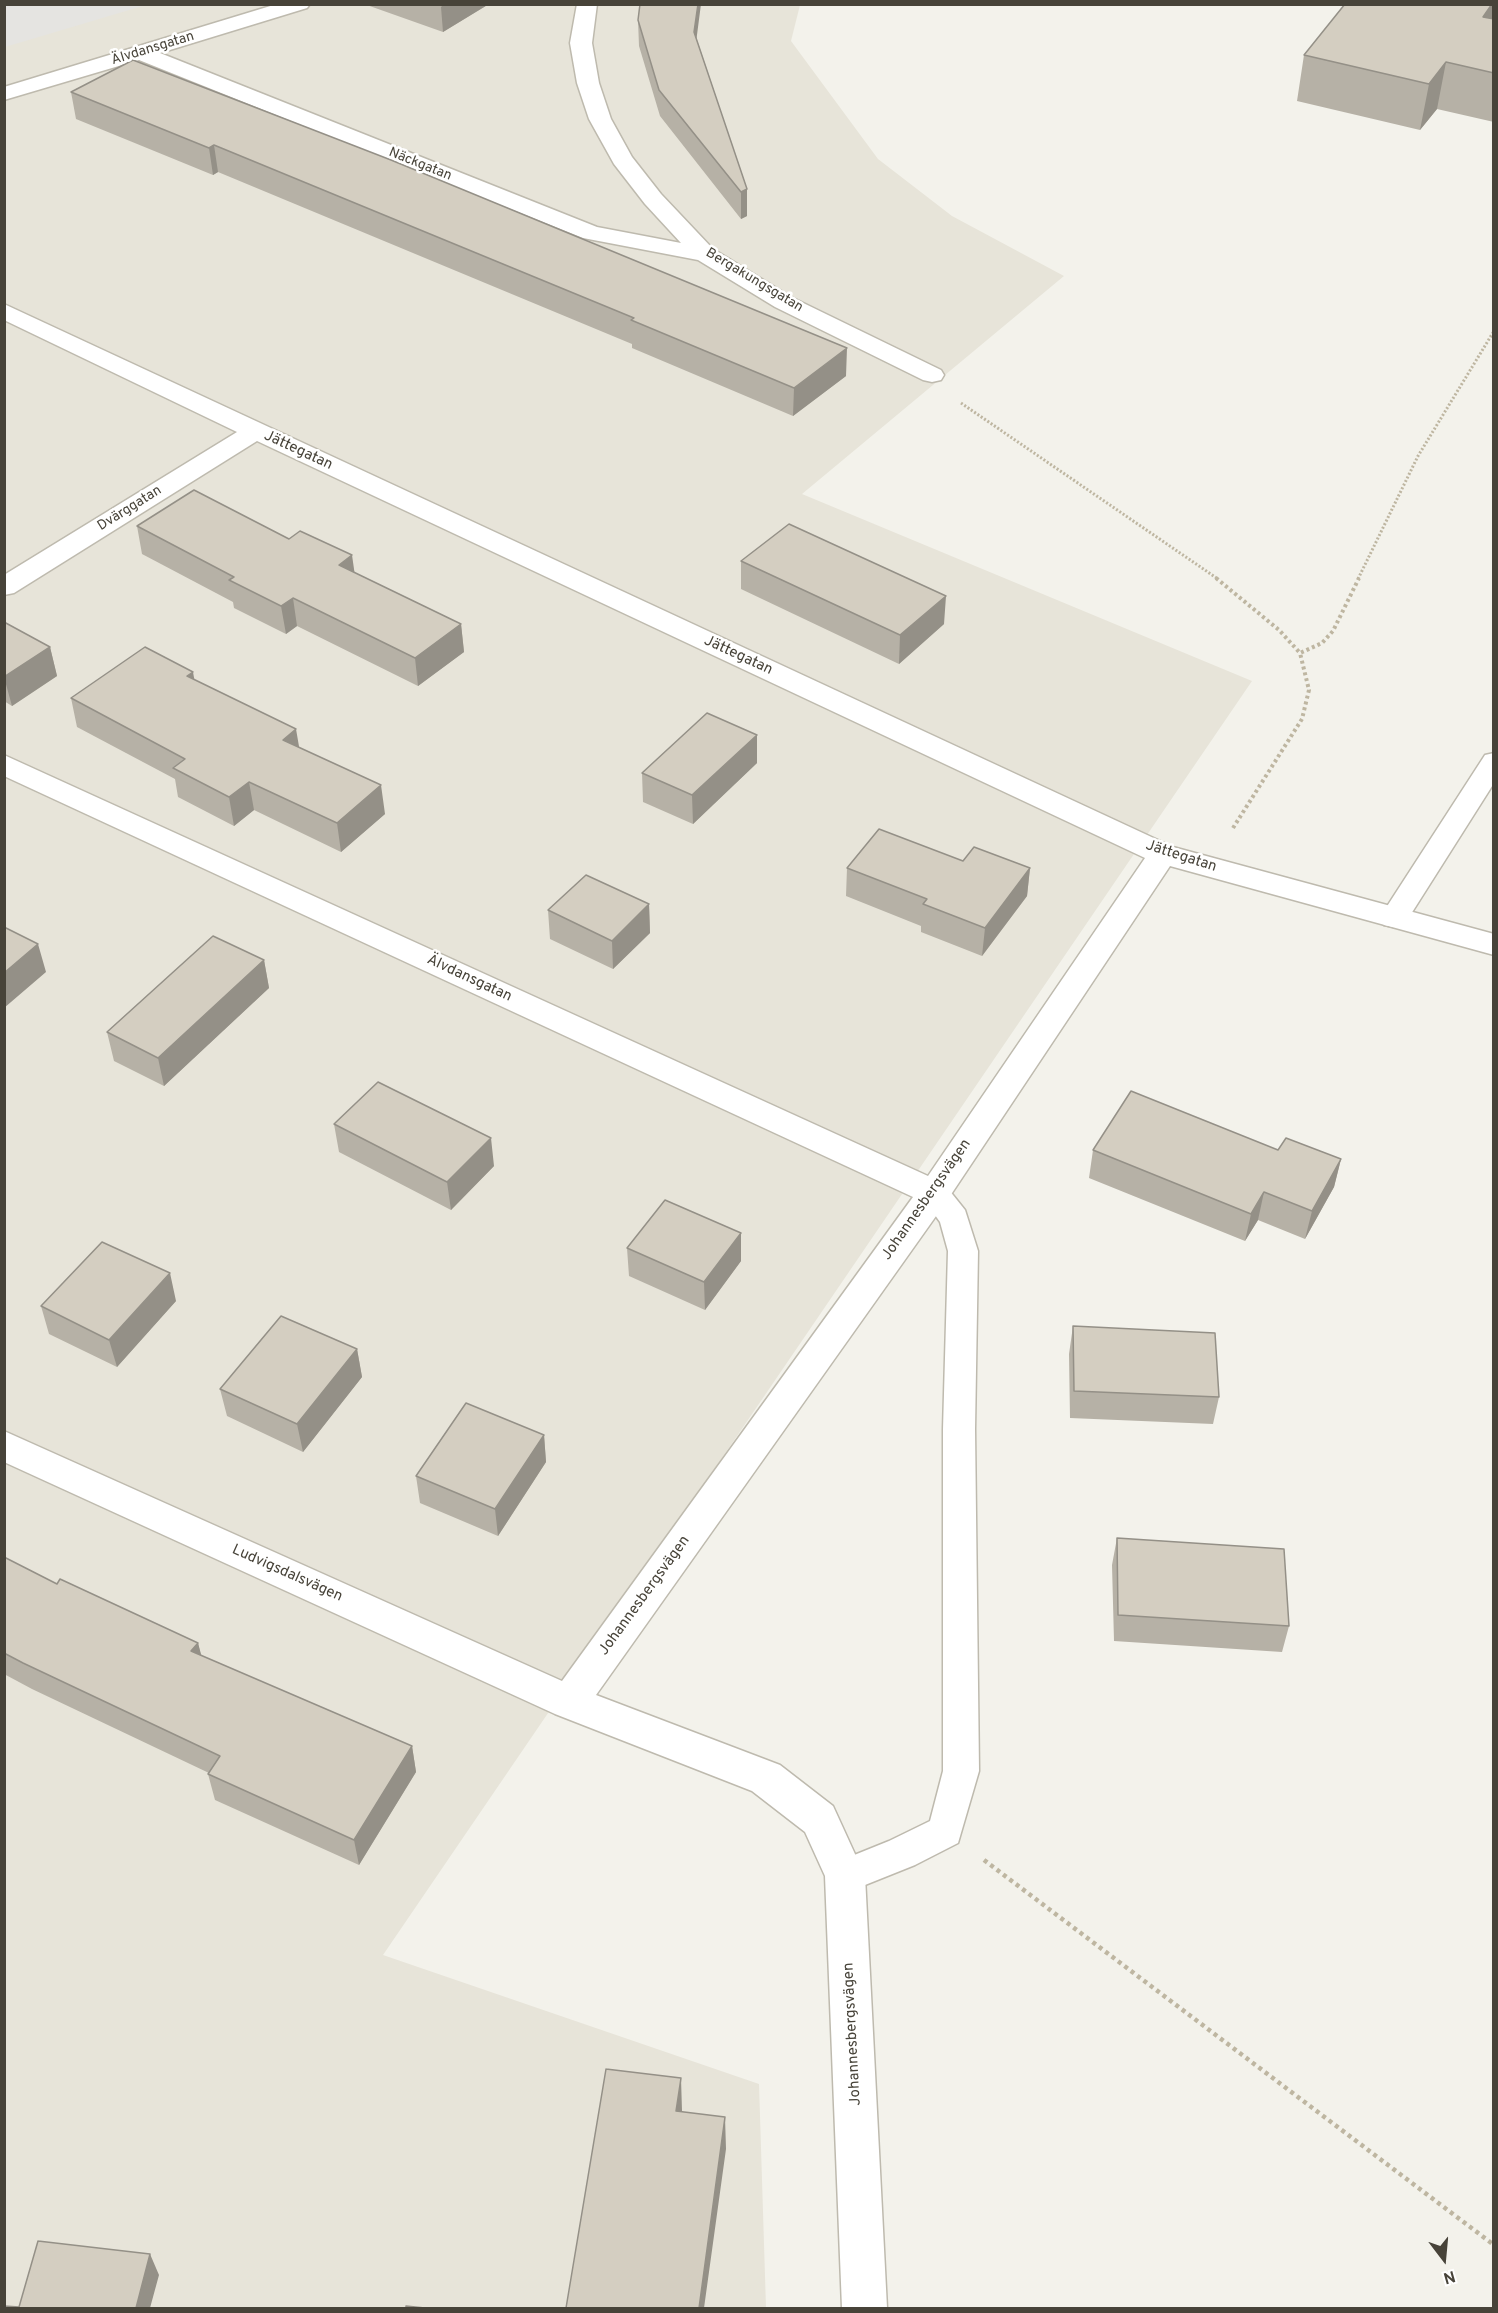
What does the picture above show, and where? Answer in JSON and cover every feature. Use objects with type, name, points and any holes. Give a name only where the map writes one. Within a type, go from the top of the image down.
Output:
[{"type":"street","name":"Älvdansgatan","points":[[4,94],[300,4]]},
{"type":"street","name":"Bergakungsgatan","points":[[587,4],[582,44],[588,83],[600,119],[622,159],[653,199],[705,254],[783,302],[932,375]]},
{"type":"street","name":"Näckgatan","points":[[141,53],[591,233],[705,254]]},
{"type":"street","name":"Jättegatan","points":[[4,311],[1163,854],[1494,945]]},
{"type":"street","name":"Dvärggatan","points":[[4,587],[256,431]]},
{"type":"street","name":"Älvdansgatan","points":[[4,764],[934,1193]]},
{"type":"street","name":"Johannesbergsvägen","points":[[865,2308],[845,1876],[819,1819],[766,1778],[569,1702],[934,1193],[1163,854]]},
{"type":"street","name":"Ludvigsdalsvägen","points":[[4,1446],[569,1702]]},
{"type":"lane","points":[[1394,918],[1494,761]]},
{"type":"lane","points":[[845,1876],[902,1853],[945,1830],[961,1771],[958,1429],[963,1251],[954,1218],[934,1193]]},
{"type":"path","points":[[1300,653],[1322,643],[1333,631],[1418,456],[1494,331]]},
{"type":"path","points":[[932,375],[958,401],[1219,580],[1279,630],[1300,653],[1309,690],[1302,719],[1208,867]]},
{"type":"path","points":[[945,1830],[1494,2245]]},
{"type":"shaded area","points":[[5,4],[146,4],[146,5],[5,47]]},
{"type":"shaded area","points":[[5,5],[800,5],[791,41],[878,159],[952,216],[1064,276],[802,494],[1252,681],[383,1955],[759,2084],[766,2308],[5,2308]]},
{"type":"building","points":[[640,4],[698,4],[694,32],[747,189],[741,192],[659,90],[638,20]]},
{"type":"building","points":[[1345,4],[1492,4],[1483,17],[1494,19],[1494,73],[1446,62],[1429,84],[1304,55]]},
{"type":"building","points":[[133,60],[391,160],[847,348],[794,388],[631,320],[634,318],[214,145],[209,148],[71,92]]},
{"type":"building","points":[[194,490],[289,539],[300,531],[352,555],[339,565],[461,624],[415,658],[293,598],[281,606],[229,580],[234,577],[137,526]]},
{"type":"building","points":[[789,524],[946,596],[900,635],[741,561]]},
{"type":"building","points":[[4,622],[50,647],[4,677]]},
{"type":"building","points":[[145,647],[193,672],[187,676],[296,729],[283,740],[381,785],[337,823],[249,782],[229,797],[173,768],[185,759],[71,698]]},
{"type":"building","points":[[707,713],[757,735],[692,795],[642,773]]},
{"type":"building","points":[[879,829],[963,861],[974,847],[1030,868],[985,928],[923,904],[927,899],[847,868]]},
{"type":"building","points":[[586,875],[649,904],[612,941],[548,910]]},
{"type":"building","points":[[4,927],[38,944],[4,973]]},
{"type":"building","points":[[213,936],[264,960],[158,1058],[107,1032]]},
{"type":"building","points":[[378,1082],[491,1138],[447,1182],[334,1124]]},
{"type":"building","points":[[1131,1091],[1278,1150],[1286,1138],[1341,1159],[1312,1211],[1264,1192],[1251,1214],[1093,1150]]},
{"type":"building","points":[[665,1200],[741,1233],[704,1282],[627,1248]]},
{"type":"building","points":[[102,1242],[170,1273],[109,1340],[41,1306]]},
{"type":"building","points":[[281,1316],[357,1349],[297,1424],[220,1389]]},
{"type":"building","points":[[1073,1326],[1215,1333],[1219,1397],[1074,1391]]},
{"type":"building","points":[[466,1403],[544,1435],[495,1509],[416,1476]]},
{"type":"building","points":[[1117,1538],[1284,1549],[1289,1626],[1118,1615]]},
{"type":"building","points":[[4,1557],[57,1584],[60,1579],[198,1643],[191,1651],[412,1746],[354,1840],[208,1774],[220,1756],[4,1653]]},
{"type":"building","points":[[606,2069],[681,2078],[676,2111],[725,2117],[699,2308],[566,2308]]},
{"type":"building","points":[[38,2241],[150,2254],[136,2308],[4,2308],[4,2306],[19,2307]]}]
